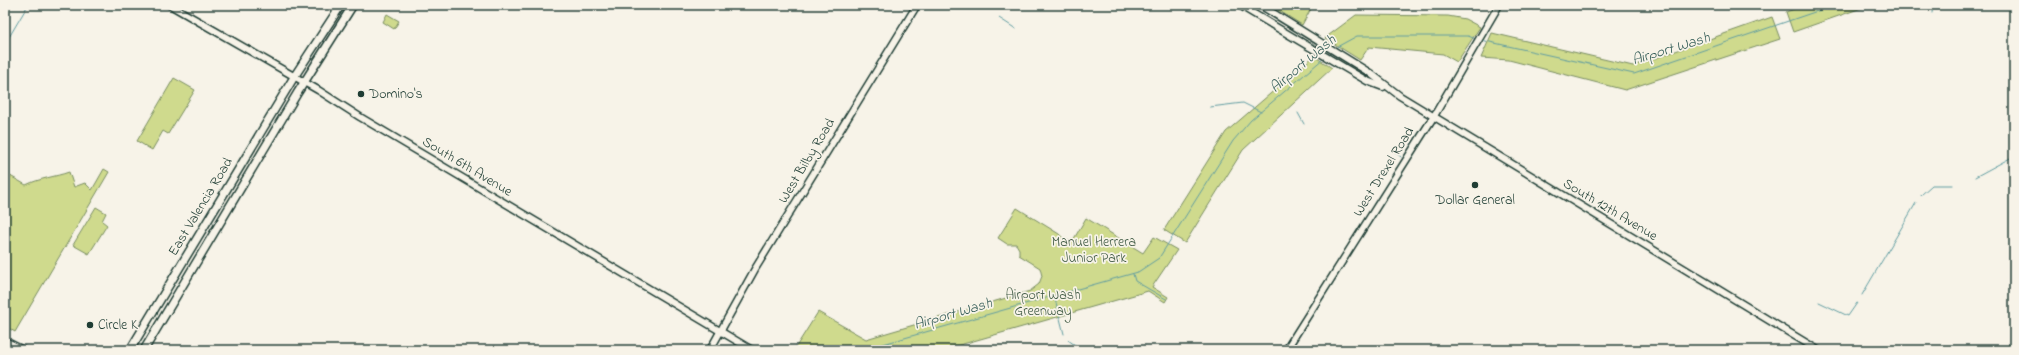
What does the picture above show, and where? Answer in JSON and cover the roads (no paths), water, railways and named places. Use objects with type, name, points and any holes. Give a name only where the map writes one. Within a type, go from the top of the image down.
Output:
[{"type":"main road","name":"East Valencia Road","points":[[130,350],[294,77],[341,5]]},
{"type":"main road","name":"East Valencia Road","points":[[144,350],[234,198],[353,5]]},
{"type":"main road","points":[[225,193],[234,198]]},
{"type":"street","name":"South 6th Avenue","points":[[170,5],[294,77],[752,350]]},
{"type":"street","name":"West Bilby Road","points":[[710,350],[755,269],[917,5]]},
{"type":"street","name":"South 12th Avenue","points":[[1239,5],[1367,81],[1390,90],[1434,116],[1818,350]]},
{"type":"street","name":"South 12th Avenue","points":[[1260,5],[1370,73],[1390,90]]},
{"type":"street","name":"West Drexel Road","points":[[1286,350],[1434,116],[1499,5]]},
{"type":"street","points":[[5,340],[23,350]]},
{"type":"waterway","points":[[5,44],[28,5]]},
{"type":"waterway","name":"Airport Wash","points":[[1481,40],[1634,74],[1835,5]]},
{"type":"waterway","points":[[1932,13],[1933,5]]},
{"type":"waterway","points":[[999,18],[1016,29]]},
{"type":"waterway","name":"Airport Wash","points":[[1335,48],[1357,36],[1468,36],[1476,39]]},
{"type":"waterway","name":"Airport Wash","points":[[862,350],[1138,272],[1159,258],[1233,141],[1251,120],[1324,58]]},
{"type":"waterway","points":[[1210,107],[1243,103],[1261,112]]},
{"type":"waterway","points":[[1298,113],[1304,124]]},
{"type":"waterway","points":[[1394,151],[1401,157]]},
{"type":"waterway","points":[[1975,177],[2014,156]]},
{"type":"waterway","points":[[1921,195],[1932,185],[1953,185]]},
{"type":"waterway","points":[[1862,295],[1916,203]]},
{"type":"waterway","points":[[1133,274],[1135,281],[1166,299]]},
{"type":"waterway","points":[[1054,295],[1064,334]]},
{"type":"waterway","points":[[1819,302],[1848,316],[1857,303]]},
{"type":"waterway","points":[[1068,340],[1082,350]]},
{"type":"place","name":"Domino's","points":[[361,94]]},
{"type":"place","name":"Dollar General","points":[[1475,185]]},
{"type":"place","name":"Circle K","points":[[90,325]]},
{"type":"park label","name":"Manuel Herrera Junior Park","points":[[1094,250]]},
{"type":"park label","name":"Airport Wash Greenway","points":[[1043,304]]}]
